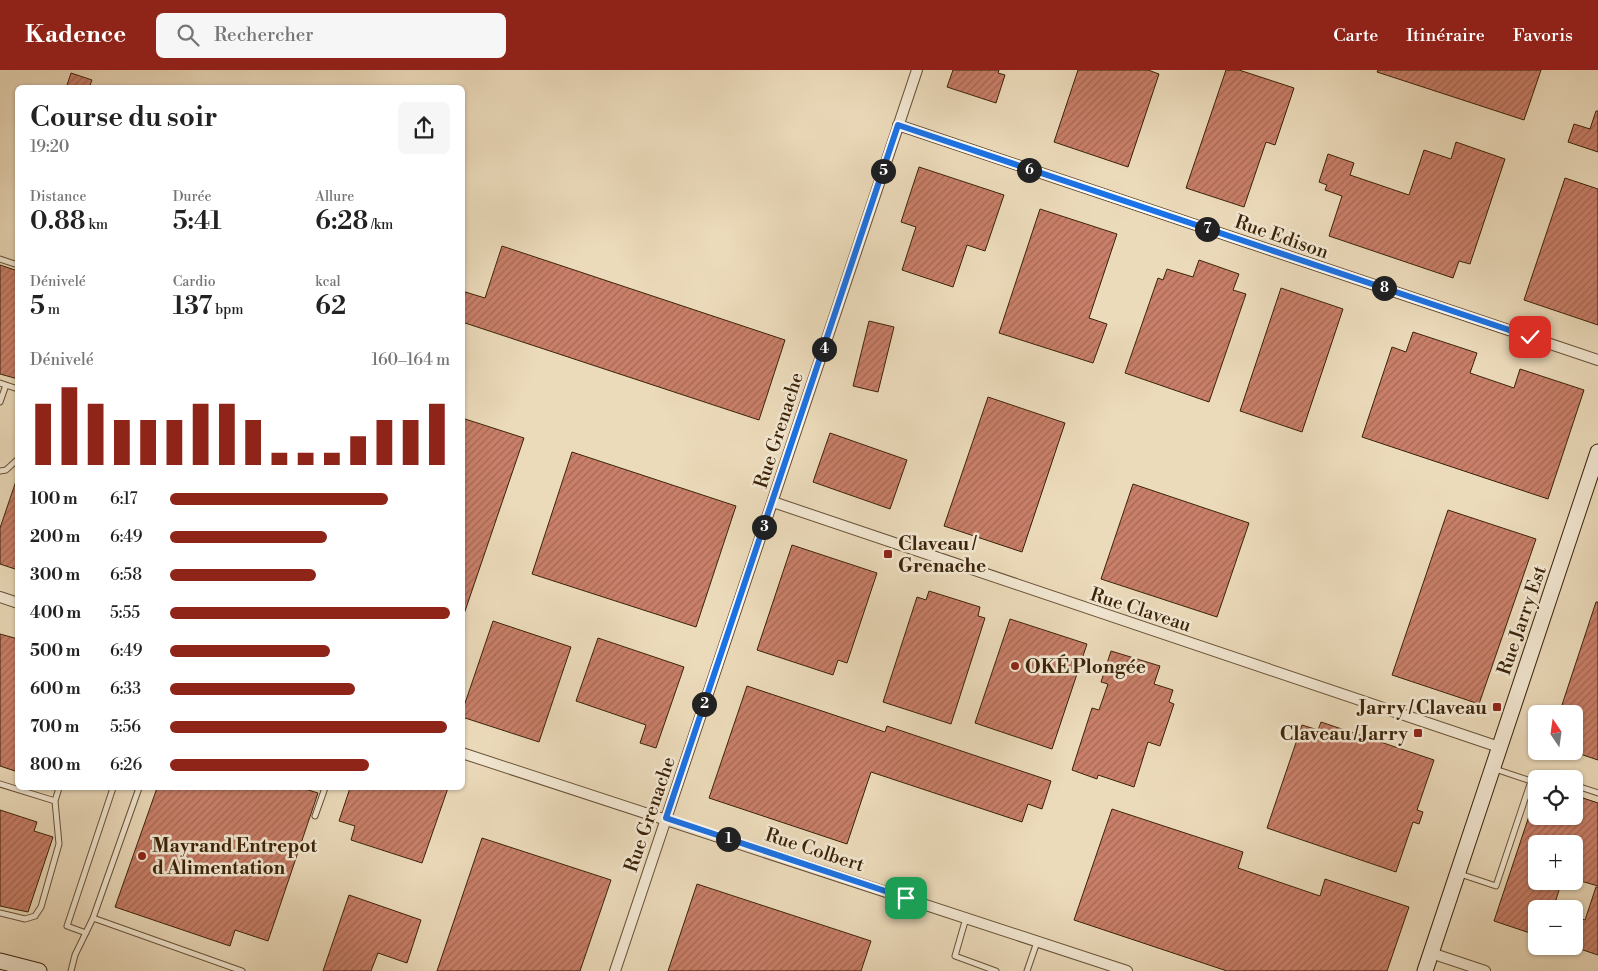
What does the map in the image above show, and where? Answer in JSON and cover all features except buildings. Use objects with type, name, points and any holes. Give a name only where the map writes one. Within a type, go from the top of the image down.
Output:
[{"type":"street","name":"Rue Grenache","points":[[615,971],[917,70]]},
{"type":"street","name":"Rue Edison","points":[[898,125],[1598,360]]},
{"type":"street","name":"Rue Jarry Est","points":[[1425,971],[1598,452]]},
{"type":"street","name":"Rue Claveau","points":[[773,502],[1499,747]]},
{"type":"street","points":[[0,597],[15,602]]},
{"type":"street","name":"Rue Colbert","points":[[465,754],[666,818],[1127,971]]},
{"type":"street","points":[[1431,953],[1484,971]]},
{"type":"street","points":[[0,961],[39,971]]},
{"type":"lane","points":[[0,259],[15,264]]},
{"type":"lane","points":[[0,383],[15,388]]},
{"type":"lane","points":[[0,402],[6,385]]},
{"type":"lane","points":[[0,471],[6,470],[15,462]]},
{"type":"lane","points":[[1492,768],[1528,780]]},
{"type":"lane","points":[[0,784],[15,789]]},
{"type":"lane","points":[[1583,788],[1598,793]]},
{"type":"lane","points":[[19,790],[54,801]]},
{"type":"lane","points":[[0,913],[25,919],[35,916],[41,907],[59,844],[54,801],[59,790]]},
{"type":"lane","points":[[86,933],[67,926],[112,790]]},
{"type":"lane","points":[[71,971],[75,955],[93,918],[138,790]]},
{"type":"lane","points":[[315,816],[324,790]]},
{"type":"lane","points":[[1457,873],[1496,886],[1528,790]]},
{"type":"lane","points":[[93,918],[242,971]]},
{"type":"lane","points":[[966,918],[955,956],[996,971]]},
{"type":"lane","points":[[1027,971],[1037,941]]},
{"type":"place","name":"Claveau / Grenache","points":[[888,554]]},
{"type":"place","name":"OKÉ Plongée","points":[[1015,666]]},
{"type":"place","name":"Jarry / Claveau","points":[[1497,707]]},
{"type":"place","name":"Claveau / Jarry","points":[[1418,733]]},
{"type":"place","name":"Mayrand Entrepot d Alimentation","points":[[142,856]]},
{"type":"route","points":[[906,898],[666,818],[898,125],[1530,337]]}]
